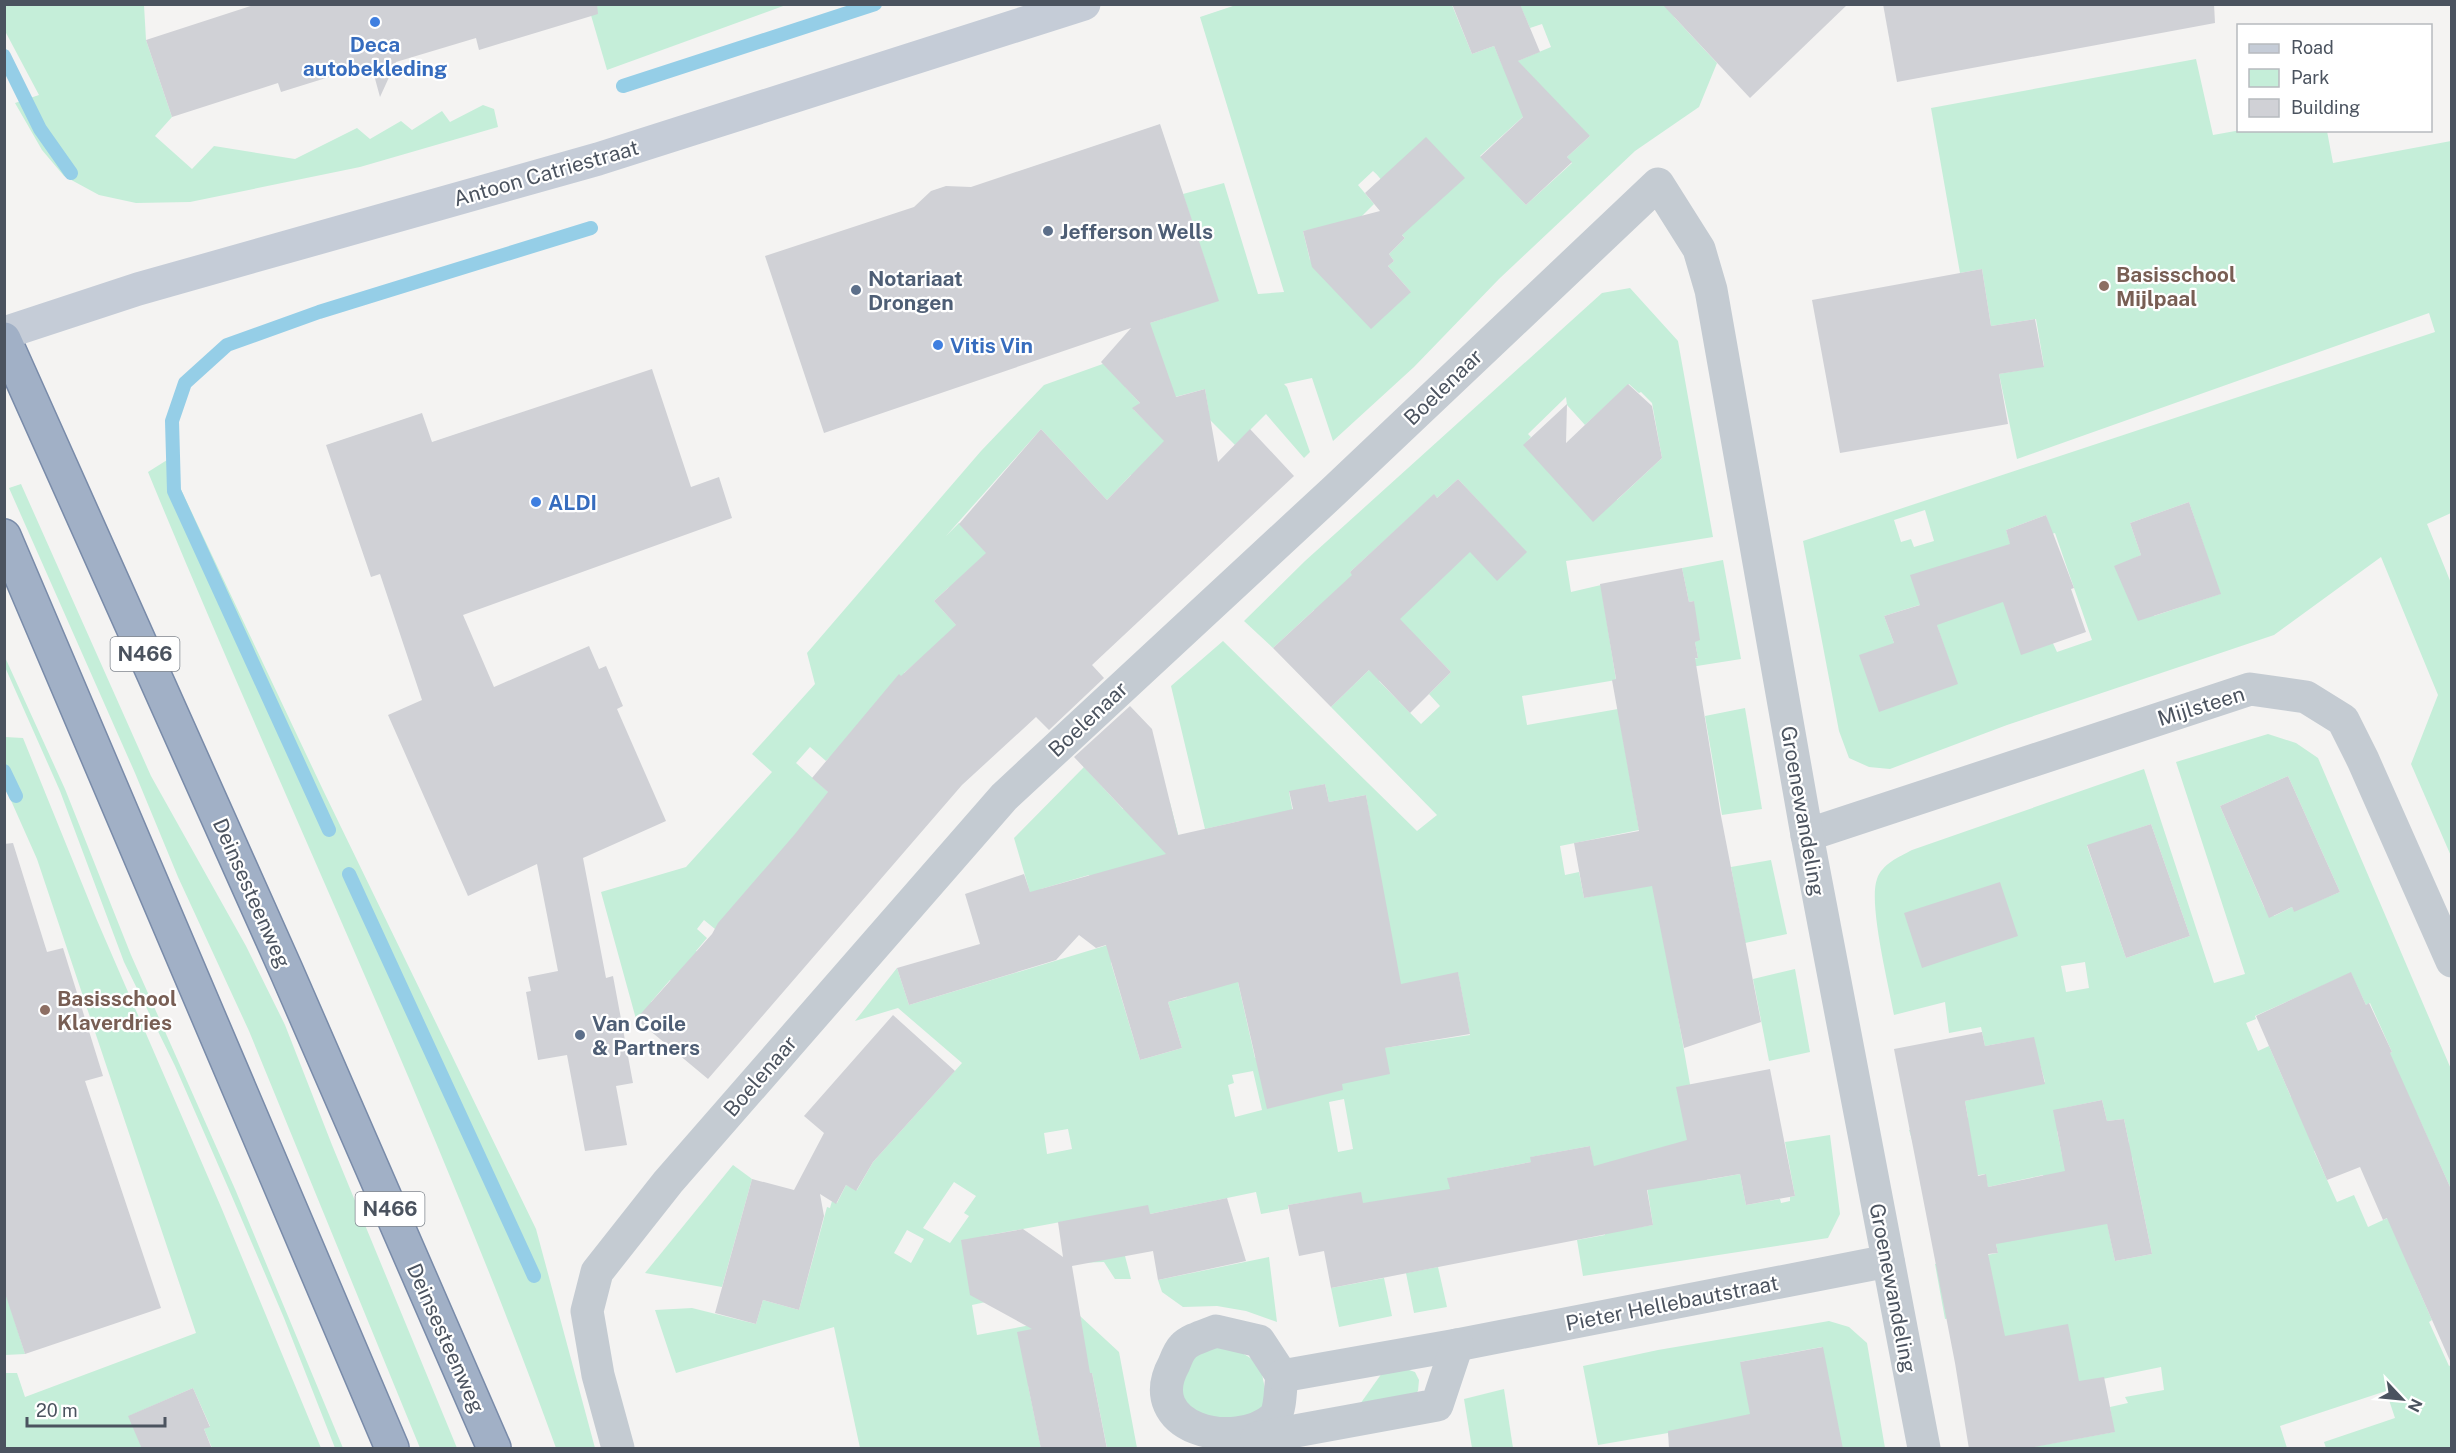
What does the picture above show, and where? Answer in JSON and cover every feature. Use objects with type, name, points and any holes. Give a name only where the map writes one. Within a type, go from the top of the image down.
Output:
[{"type":"highway","name":"Deinsesteenweg","points":[[4,339],[281,959],[494,1449]]},
{"type":"highway","points":[[4,536],[392,1449]]},
{"type":"main road","name":"Antoon Catriestraat","points":[[4,333],[118,295],[598,159],[1084,4]]},
{"type":"street","name":"Groenewandeling","points":[[1658,184],[1699,249],[1711,290],[1807,835],[1924,1449]]},
{"type":"street","name":"Boelenaar","points":[[618,1449],[598,1375],[586,1311],[597,1272],[668,1182],[1004,797],[1336,489],[1658,184]]},
{"type":"street","name":"Mijlsteen","points":[[1807,835],[2250,689],[2306,697],[2343,720],[2363,760],[2451,961]]},
{"type":"street","name":"Pieter Hellebautstraat","points":[[1282,1376],[1456,1346],[1887,1261]]},
{"type":"street","points":[[1257,1438],[1276,1416],[1282,1376],[1259,1341],[1216,1331],[1183,1346],[1167,1377],[1167,1404],[1182,1430],[1203,1444],[1232,1447],[1257,1438],[1437,1405],[1456,1346]]},
{"type":"green space","points":[[4,5],[144,5],[146,40],[172,117],[155,136],[192,169],[214,146],[295,159],[357,128],[370,139],[401,121],[412,130],[442,111],[450,122],[483,105],[494,109],[498,127],[360,167],[190,202],[136,203],[99,195],[64,176],[42,150],[15,103],[39,95],[5,31]]},
{"type":"green space","points":[[588,5],[786,5],[607,70]]},
{"type":"green space","points":[[1236,5],[1452,5],[1472,54],[1494,46],[1503,67],[1551,47],[1542,24],[1530,28],[1520,5],[1666,5],[1675,18],[1717,63],[1699,107],[1635,151],[1499,279],[1414,367],[1333,441],[1312,378],[1284,384],[1310,452],[1304,458],[1266,414],[1235,445],[1206,416],[1209,413],[1205,389],[1175,397],[1125,387],[1140,403],[1134,410],[1168,444],[1146,491],[1131,475],[1107,500],[1041,429],[946,536],[959,523],[998,565],[948,588],[934,601],[983,654],[918,661],[904,673],[909,679],[826,761],[810,747],[796,763],[855,816],[715,929],[704,920],[697,929],[707,938],[696,951],[727,976],[701,1006],[670,980],[651,1002],[648,1029],[636,1019],[601,892],[686,867],[772,772],[752,754],[815,684],[807,653],[981,451],[1044,385],[1125,356],[1150,323],[1218,300],[1183,194],[1224,183],[1258,294],[1284,292],[1200,17]],"holes":[[[1526,114],[1590,136],[1567,157],[1572,163],[1526,205],[1480,156]],[[1373,171],[1385,186],[1399,230],[1405,238],[1389,254],[1394,261],[1388,266],[1411,292],[1310,260],[1303,231],[1357,221],[1374,204],[1358,185]]]},
{"type":"green space","points":[[2196,59],[2213,135],[2237,131],[2327,132],[2333,163],[2451,141],[2451,513],[2427,524],[2451,583],[2451,856],[2411,764],[2438,695],[2381,557],[2274,635],[2007,725],[1890,769],[1869,767],[1849,758],[1839,731],[1803,541],[2435,332],[2429,313],[2017,459],[1999,374],[2044,366],[2036,319],[1991,326],[1982,269],[1960,273],[1931,108]],"holes":[[[2189,502],[2220,594],[2154,616],[2135,558],[2141,555],[2130,523]],[[1925,510],[1934,541],[1914,547],[1911,539],[1901,542],[1894,520]],[[2046,515],[2052,534],[2055,533],[2092,640],[2057,652],[2018,568],[2006,530]],[[1929,602],[1957,684],[1894,643],[1884,616]]]},
{"type":"green space","points":[[1630,288],[1678,341],[1713,537],[1566,561],[1571,592],[1601,585],[1616,680],[1522,696],[1527,725],[1618,709],[1639,830],[1560,846],[1565,875],[1579,872],[1584,898],[1672,879],[1674,994],[1707,1180],[1740,1174],[1746,1205],[1780,1199],[1781,1203],[1790,1201],[1790,1197],[1795,1196],[1785,1142],[1830,1135],[1840,1214],[1828,1238],[1583,1276],[1577,1240],[1605,1235],[1590,1146],[1531,1157],[1531,1162],[1448,1178],[1454,1204],[1373,1219],[1341,1196],[1288,1205],[1288,1209],[1261,1214],[1256,1192],[1150,1214],[1125,1256],[1131,1279],[1115,1279],[1104,1262],[1074,1263],[1066,1221],[984,1236],[995,1300],[972,1305],[977,1335],[1080,1316],[1119,1352],[1137,1448],[1107,1448],[1092,1373],[1028,1385],[1041,1448],[860,1448],[834,1327],[676,1373],[655,1310],[692,1308],[756,1324],[763,1300],[799,1310],[827,1207],[830,1208],[832,1201],[837,1203],[846,1185],[857,1190],[873,1162],[962,1063],[898,1008],[855,1021],[897,968],[909,1005],[1111,944],[1111,963],[1140,1060],[1182,1048],[1168,1002],[1187,997],[1183,983],[1235,969],[1255,1058],[1291,1050],[1240,821],[1205,829],[1171,686],[1223,641],[1417,831],[1437,815],[1331,707],[1369,670],[1314,610],[1273,648],[1244,621],[1305,561],[1602,293]],"holes":[[[1629,384],[1652,403],[1662,458],[1617,500],[1524,445],[1531,437],[1528,434],[1566,397],[1567,405],[1585,425]],[[1458,479],[1526,552],[1470,551],[1396,621],[1350,572],[1434,495],[1437,498]],[[1421,641],[1451,672],[1429,694],[1440,706],[1421,724],[1379,681]],[[1325,784],[1329,802],[1366,795],[1401,1008],[1458,973],[1470,1035],[1384,1048],[1297,834],[1289,792]],[[1253,1071],[1262,1110],[1235,1117],[1228,1085],[1234,1083],[1232,1075]],[[1344,1099],[1353,1149],[1338,1152],[1329,1102]],[[1068,1129],[1072,1149],[1047,1154],[1044,1133]],[[1644,1168],[1653,1225],[1629,1229]],[[954,1182],[976,1196],[964,1213],[969,1216],[950,1243],[923,1228]],[[907,1230],[924,1239],[911,1263],[894,1253]]]},
{"type":"green space","points":[[167,460],[323,790],[536,1229],[595,1448],[556,1448],[510,1324],[410,1080],[148,472]]},
{"type":"green space","points":[[21,484],[151,776],[246,946],[285,1025],[457,1448],[420,1448],[249,1031],[178,877],[135,773],[9,488]]},
{"type":"green space","points":[[1723,560],[1741,659],[1678,669],[1678,662],[1698,658],[1695,642],[1694,601],[1689,602],[1682,568]]},
{"type":"green space","points":[[4,655],[65,789],[131,955],[235,1189],[343,1448],[335,1448],[284,1318],[230,1192],[175,1066],[124,962],[60,791],[5,667]]},
{"type":"green space","points":[[1745,708],[1762,809],[1722,815],[1705,716]]},
{"type":"green space","points":[[2268,734],[2296,743],[2318,758],[2451,1069],[2451,1189],[2451,1262],[2414,1279],[2432,1320],[2429,1322],[2449,1366],[2451,1365],[2451,1448],[2326,1448],[2324,1442],[2395,1418],[2386,1391],[2280,1426],[2287,1448],[2032,1448],[2114,1432],[2110,1407],[2128,1403],[2125,1397],[2164,1390],[2161,1367],[2015,1397],[1999,1309],[1945,1319],[1935,1264],[1998,1253],[1996,1244],[2051,1203],[2043,1175],[1988,1187],[1985,1174],[1921,1186],[1917,1156],[1909,1130],[1968,1118],[1965,1101],[2045,1082],[2040,1064],[2018,1068],[2013,1041],[1985,1046],[1981,1027],[1949,1033],[1945,1002],[1894,1015],[1877,925],[1875,891],[1879,874],[1887,865],[1912,850],[2144,769],[2214,983],[2245,974],[2176,762]],"holes":[[[2288,776],[2340,892],[2294,911],[2292,907],[2274,916],[2264,907],[2220,806]],[[2151,824],[2190,936],[2126,958],[2087,846]],[[2085,962],[2089,988],[2066,992],[2061,966]],[[2351,973],[2366,1005],[2370,1003],[2392,1052],[2291,1097],[2269,1046],[2258,1051],[2246,1023],[2256,1019],[2255,1016]],[[2102,1100],[2107,1121],[2124,1119],[2129,1143],[2062,1155],[2057,1131],[2068,1129],[2064,1108]],[[2417,1114],[2451,1189],[2368,1227],[2354,1195],[2337,1202],[2314,1151]],[[2132,1157],[2152,1254],[2115,1261],[2101,1194]]]},
{"type":"green space","points":[[5,737],[23,738],[96,918],[221,1207],[321,1448],[212,1448],[204,1429],[210,1426],[193,1388],[129,1416],[142,1448],[5,1448],[5,1373],[17,1373],[25,1397],[196,1333],[37,859],[5,787]]},
{"type":"green space","points":[[1084,767],[1123,809],[1144,789],[1162,809],[1170,803],[1184,857],[1093,883],[1089,875],[1041,889],[1033,903],[1014,838]]},
{"type":"green space","points":[[1771,860],[1787,934],[1745,943],[1731,867]]},
{"type":"green space","points":[[1795,969],[1810,1052],[1769,1061],[1753,979]]},
{"type":"green space","points":[[733,1165],[752,1179],[722,1287],[645,1273]]},
{"type":"green space","points":[[1269,1257],[1277,1322],[1246,1311],[1217,1306],[1183,1307],[1162,1292],[1158,1280]]},
{"type":"green space","points":[[1438,1267],[1447,1307],[1414,1313],[1406,1273]]},
{"type":"green space","points":[[1384,1278],[1392,1316],[1339,1327],[1331,1288]]},
{"type":"green space","points":[[5,1290],[25,1354],[5,1355]]},
{"type":"green space","points":[[1829,1321],[1849,1327],[1867,1343],[1885,1448],[1842,1448],[1822,1347],[1740,1362],[1772,1427],[1671,1448],[1668,1433],[1598,1445],[1583,1366],[1658,1350]]},
{"type":"green space","points":[[1231,1346],[1260,1364],[1267,1399],[1249,1429],[1183,1412],[1179,1379],[1198,1350]]},
{"type":"green space","points":[[1406,1369],[1415,1372],[1419,1380],[1418,1391],[1410,1398],[1358,1407],[1382,1373]]},
{"type":"green space","points":[[1504,1389],[1513,1448],[1472,1448],[1464,1399]]},
{"type":"building","points":[[257,4],[597,4],[598,14],[479,50],[476,38],[396,62],[380,97],[371,64],[281,92],[278,83],[172,117],[146,40]]},
{"type":"building","points":[[1452,4],[1520,4],[1540,52],[1518,61],[1590,136],[1567,157],[1572,162],[1526,205],[1480,157],[1523,117],[1494,46],[1472,54]]},
{"type":"building","points":[[1662,4],[1848,4],[1750,98]]},
{"type":"building","points":[[1883,4],[2214,4],[2215,23],[1897,82]]},
{"type":"building","points":[[1160,124],[1219,301],[1150,323],[1176,397],[1205,389],[1218,462],[1250,429],[1294,476],[1092,665],[1104,678],[1049,730],[1036,717],[962,785],[708,1079],[636,1019],[712,934],[718,923],[828,792],[812,778],[899,674],[901,676],[956,625],[934,601],[986,553],[959,524],[1041,429],[1107,500],[1164,441],[1132,408],[1140,403],[1101,362],[1131,328],[824,433],[765,256],[914,207],[931,191],[946,186],[971,187]]},
{"type":"building","points":[[1426,137],[1465,178],[1402,235],[1405,238],[1389,254],[1394,261],[1388,266],[1411,292],[1371,329],[1312,267],[1303,231],[1380,211],[1365,193]]},
{"type":"building","points":[[1982,269],[1991,326],[2035,319],[2044,367],[1999,374],[2008,424],[1840,453],[1812,300]]},
{"type":"building","points":[[652,369],[691,487],[719,477],[732,518],[463,615],[494,687],[589,646],[599,669],[606,666],[623,706],[617,709],[666,821],[583,858],[606,978],[613,976],[633,1083],[616,1086],[627,1145],[585,1151],[567,1055],[538,1060],[526,992],[531,991],[528,977],[558,971],[537,864],[468,896],[388,715],[422,700],[380,574],[371,577],[326,445],[422,413],[432,442]]},
{"type":"building","points":[[1628,384],[1652,406],[1662,458],[1593,522],[1523,445],[1567,404],[1566,443]]},
{"type":"building","points":[[1458,479],[1527,552],[1497,581],[1470,552],[1400,619],[1451,672],[1410,713],[1369,670],[1331,707],[1273,648],[1352,575],[1350,572],[1434,494],[1437,498]]},
{"type":"building","points":[[2189,502],[2221,594],[2138,621],[2114,566],[2141,555],[2130,523]]},
{"type":"building","points":[[2046,515],[2074,588],[2071,589],[2086,632],[2021,655],[2003,602],[1937,625],[1958,684],[1879,712],[1859,655],[1894,643],[1884,616],[1920,605],[1910,575],[2010,544],[2006,530]]},
{"type":"building","points":[[1682,568],[1689,602],[1694,601],[1700,640],[1695,642],[1698,658],[1695,658],[1721,816],[1761,1022],[1684,1048],[1652,886],[1584,898],[1574,843],[1639,831],[1612,680],[1616,679],[1600,584]]},
{"type":"building","points":[[1130,706],[1152,729],[1178,835],[1293,809],[1289,791],[1325,784],[1329,802],[1366,795],[1401,984],[1458,972],[1470,1034],[1385,1048],[1390,1074],[1342,1084],[1343,1090],[1267,1109],[1238,982],[1168,1002],[1182,1048],[1140,1060],[1106,945],[1096,948],[1079,935],[1056,960],[909,1005],[897,968],[980,944],[965,894],[1024,874],[1030,892],[1166,854],[1074,757]]},
{"type":"building","points":[[2288,776],[2340,892],[2294,912],[2292,907],[2269,918],[2220,806]]},
{"type":"building","points":[[2151,824],[2190,936],[2126,958],[2087,845]]},
{"type":"building","points":[[13,843],[47,952],[63,948],[103,1076],[85,1081],[161,1308],[25,1354],[4,1290],[4,844]]},
{"type":"building","points":[[2000,882],[2018,936],[1922,968],[1904,913]]},
{"type":"building","points":[[2351,972],[2366,1005],[2369,1003],[2392,1052],[2390,1053],[2451,1189],[2451,1363],[2387,1218],[2383,1220],[2360,1167],[2327,1180],[2256,1016]]},
{"type":"building","points":[[893,1015],[955,1071],[873,1162],[856,1191],[846,1185],[836,1204],[820,1194],[824,1216],[799,1310],[763,1300],[756,1324],[715,1313],[752,1179],[794,1190],[824,1133],[804,1116]]},
{"type":"building","points":[[1982,1032],[1985,1046],[2034,1037],[2045,1084],[1965,1101],[1978,1176],[1986,1174],[1988,1187],[2065,1171],[2053,1110],[2102,1100],[2107,1121],[2124,1119],[2152,1254],[2115,1261],[2107,1224],[1996,1244],[1998,1253],[1988,1254],[2005,1336],[2068,1324],[2079,1381],[2104,1377],[2115,1432],[2024,1449],[1969,1449],[1955,1363],[1894,1049]]},
{"type":"building","points":[[1770,1069],[1795,1196],[1746,1205],[1740,1174],[1647,1190],[1653,1225],[1331,1288],[1324,1251],[1299,1256],[1288,1205],[1361,1192],[1363,1203],[1450,1189],[1447,1178],[1531,1162],[1530,1157],[1590,1146],[1594,1166],[1687,1140],[1676,1087]]},
{"type":"building","points":[[1227,1198],[1246,1261],[1158,1280],[1153,1251],[1072,1266],[1090,1373],[1092,1373],[1107,1449],[1041,1449],[1017,1332],[1032,1329],[970,1295],[961,1240],[1023,1229],[1063,1257],[1058,1222],[1148,1205],[1150,1214]]},
{"type":"building","points":[[1823,1347],[1843,1449],[1669,1449],[1668,1431],[1750,1414],[1740,1362]]},
{"type":"building","points":[[193,1388],[210,1427],[204,1429],[212,1449],[142,1449],[128,1416]]},
{"type":"waterway","points":[[623,86],[875,4]]},
{"type":"waterway","points":[[4,56],[40,129],[71,173]]},
{"type":"waterway","points":[[329,830],[174,491],[172,421],[185,383],[227,345],[319,312],[591,228]]},
{"type":"waterway","points":[[4,771],[16,796]]},
{"type":"waterway","points":[[349,874],[534,1276]]},
{"type":"place","name":"Deca autobekleding","points":[[375,22]]},
{"type":"place","name":"Jefferson Wells","points":[[1048,231]]},
{"type":"place","name":"Basisschool Mijlpaal","points":[[2104,286]]},
{"type":"place","name":"Notariaat Drongen","points":[[856,290]]},
{"type":"place","name":"Vitis Vin","points":[[938,345]]},
{"type":"place","name":"ALDI","points":[[536,502]]},
{"type":"place","name":"Basisschool Klaverdries","points":[[45,1010]]},
{"type":"place","name":"Van Coile & Partners","points":[[580,1035]]}]
